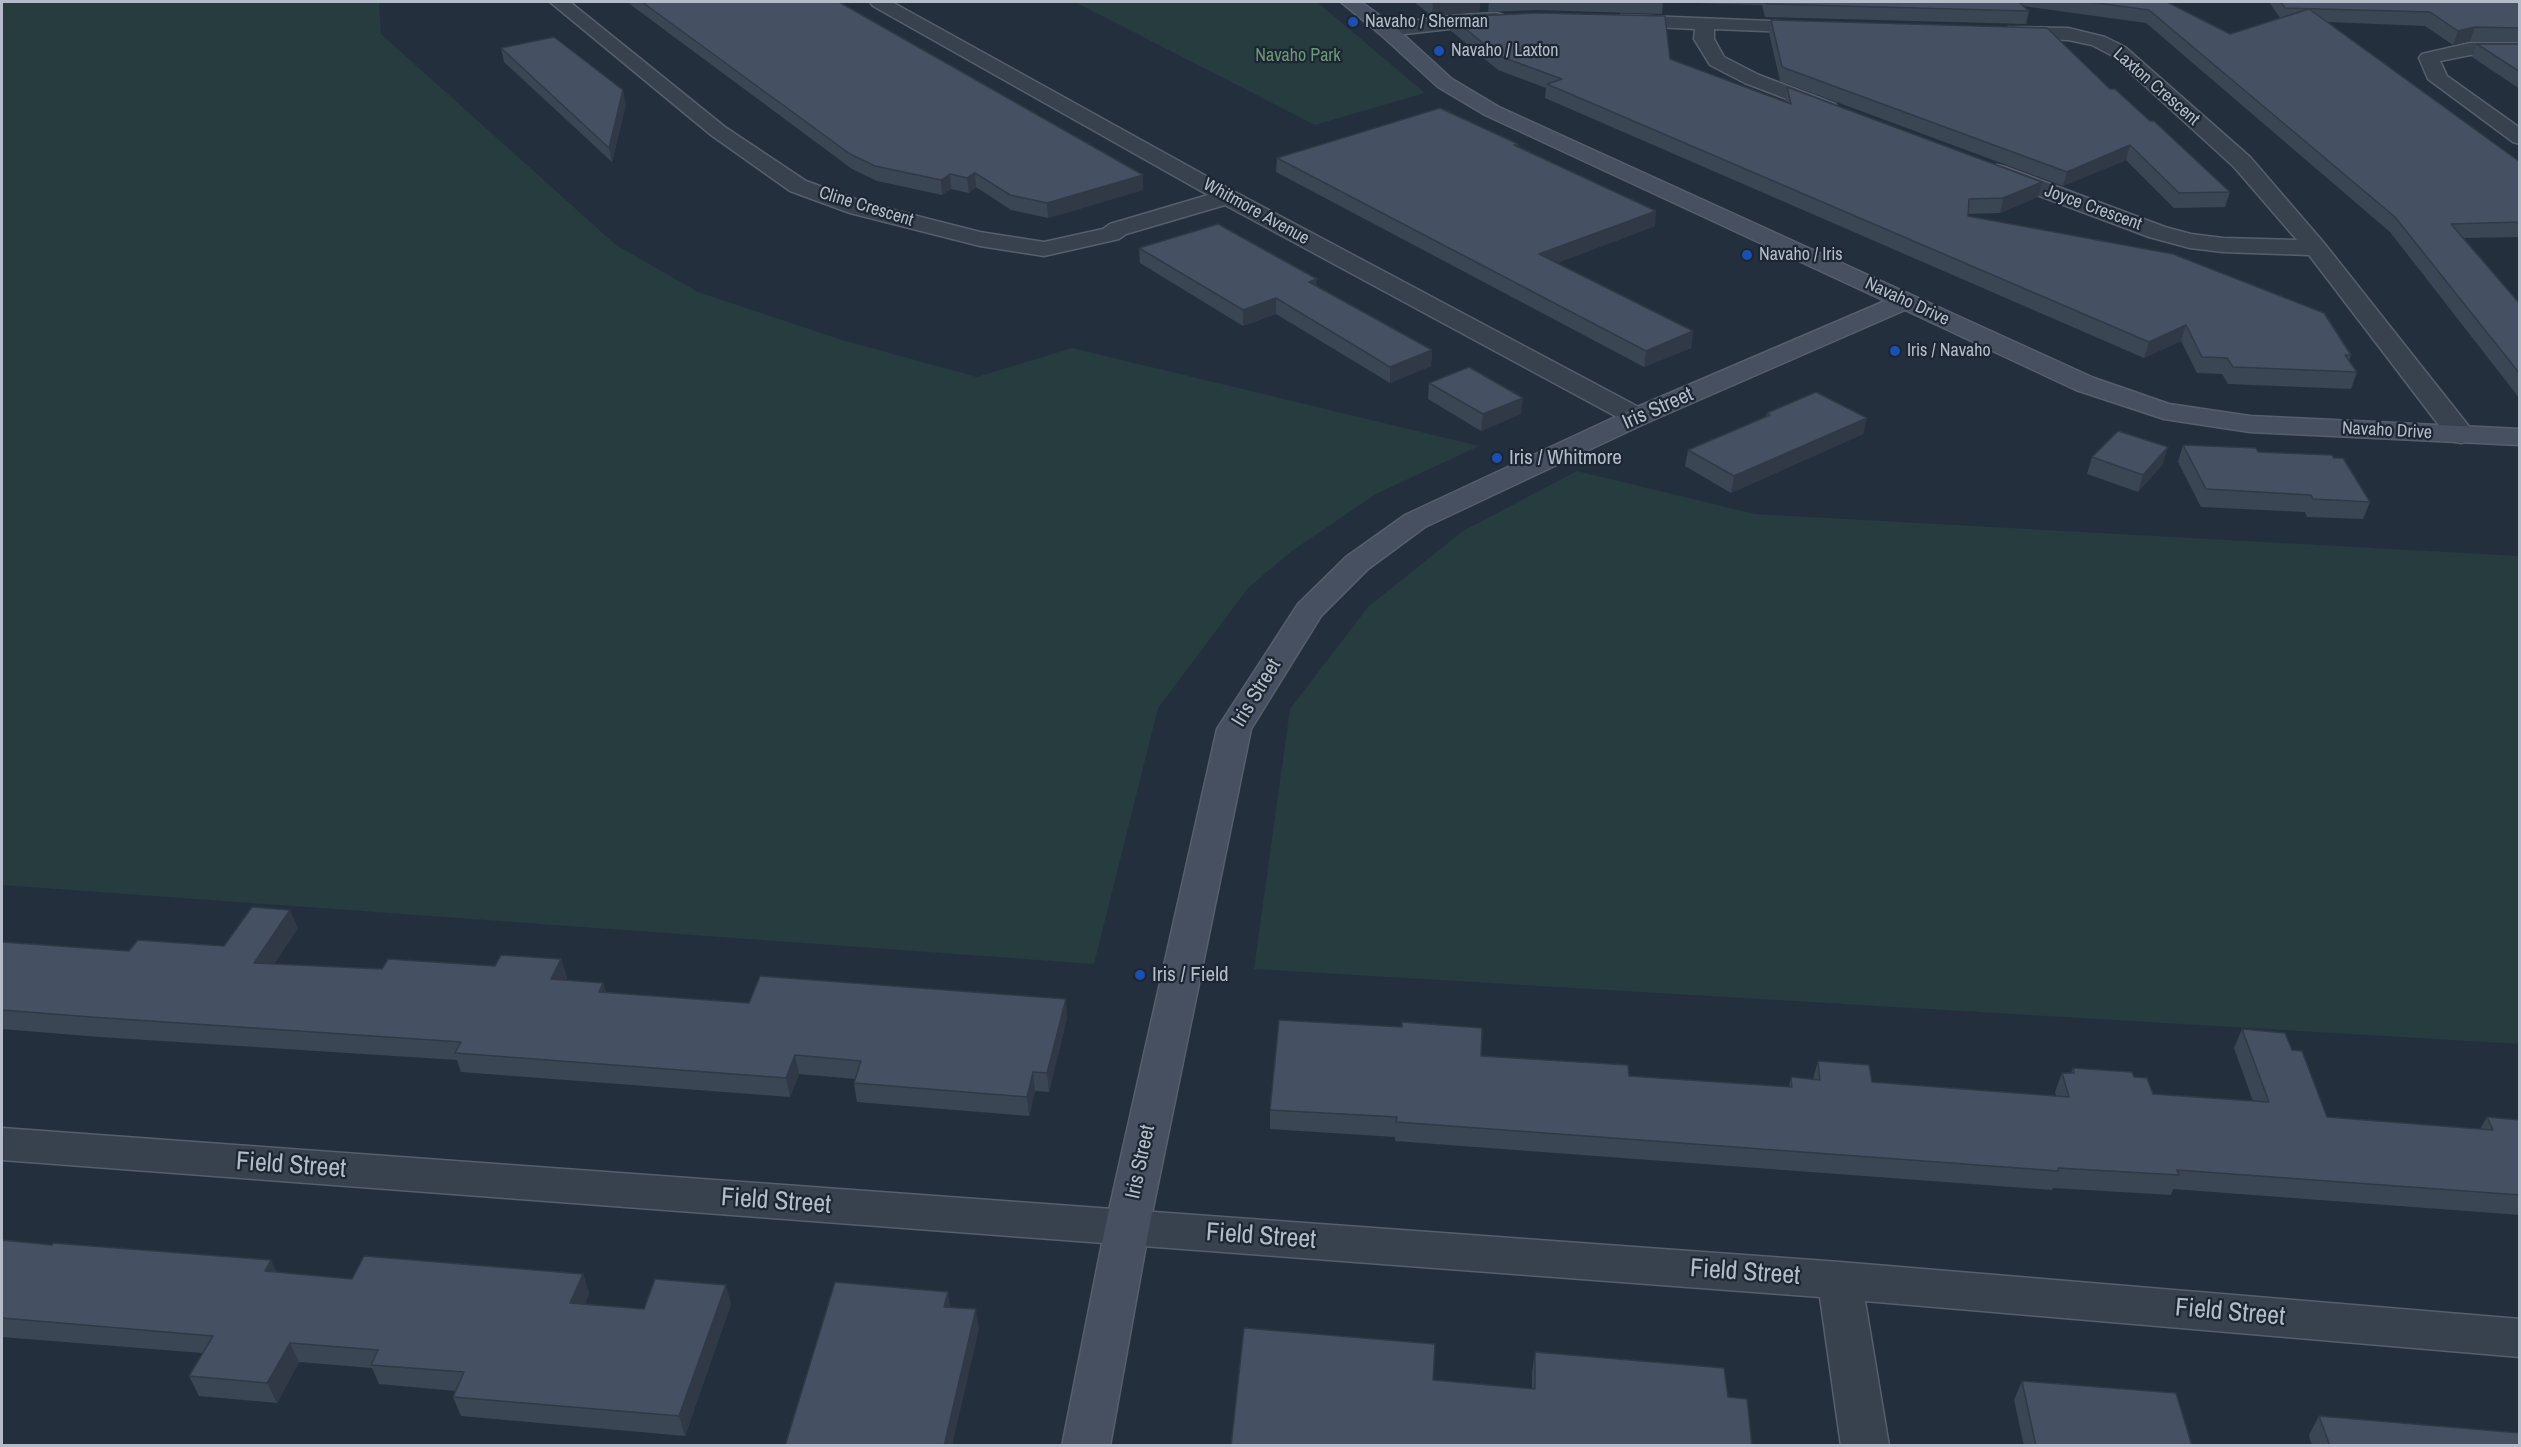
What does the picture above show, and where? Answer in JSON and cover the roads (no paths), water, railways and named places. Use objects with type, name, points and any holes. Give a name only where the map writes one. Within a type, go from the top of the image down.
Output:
[{"type":"street","name":"Cline Crescent","points":[[559,2],[718,131],[798,186],[858,208],[980,239],[1044,249],[1111,234],[1118,229],[1227,197]]},
{"type":"street","name":"Whitmore Avenue","points":[[879,2],[1227,197],[1637,417]]},
{"type":"street","name":"Navaho Drive","points":[[1350,2],[1387,30],[1445,83],[1492,111],[2085,384],[2164,411],[2250,424],[2520,437]]},
{"type":"street","points":[[1387,30],[1458,21],[1514,18]]},
{"type":"street","points":[[1604,20],[1834,27]]},
{"type":"street","points":[[1705,24],[1704,39],[1717,60],[1752,79],[1853,117]]},
{"type":"street","name":"Laxton Crescent","points":[[1986,32],[2068,34],[2098,41],[2118,51],[2242,162],[2316,248],[2461,435]]},
{"type":"street","points":[[2520,50],[2470,49],[2429,58],[2438,79],[2520,138]]},
{"type":"street","name":"Joyce Crescent","points":[[1975,164],[2157,232],[2190,241],[2223,245],[2316,248]]},
{"type":"street","name":"Iris Street","points":[[1086,1446],[1127,1228],[1234,729],[1309,610],[1370,552],[1415,520],[1637,417],[1906,301]]},
{"type":"street","name":"Field Street","points":[[2,1144],[1840,1280],[2520,1338]]},
{"type":"street","points":[[1840,1280],[1865,1446]]},
{"type":"place","name":"Navaho / Sherman","points":[[1353,22]]},
{"type":"place","name":"Navaho / Laxton","points":[[1439,51]]},
{"type":"place","name":"Navaho / Iris","points":[[1747,255]]},
{"type":"place","name":"Iris / Navaho","points":[[1895,351]]},
{"type":"place","name":"Iris / Whitmore","points":[[1497,458]]},
{"type":"place","name":"Iris / Field","points":[[1140,975]]},
{"type":"park label","name":"Navaho Park","points":[[1298,56]]}]
